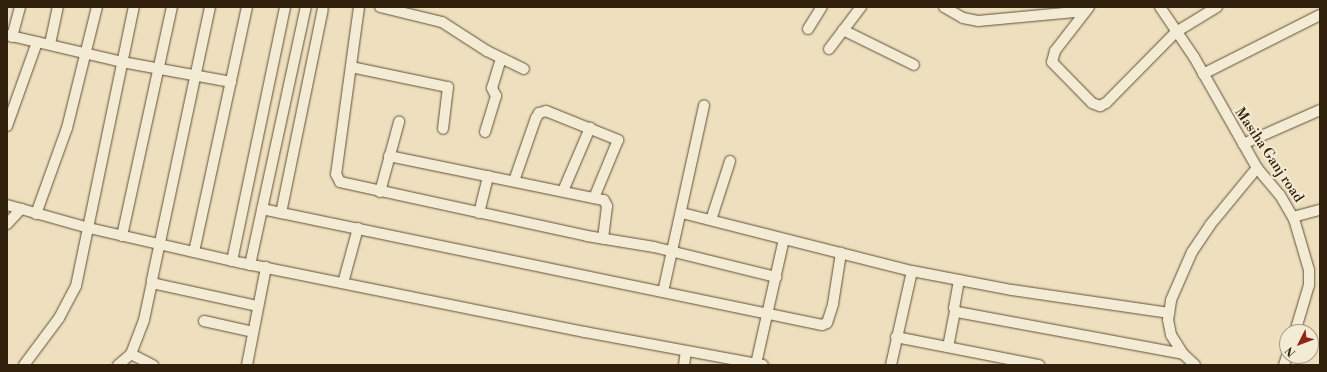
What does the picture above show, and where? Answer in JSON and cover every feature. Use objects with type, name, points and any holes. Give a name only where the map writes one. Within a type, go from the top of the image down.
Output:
[{"type":"street","points":[[20,7],[10,36],[50,44],[122,62],[231,82]]},
{"type":"street","points":[[50,44],[58,7]]},
{"type":"street","points":[[36,214],[67,128],[87,54],[97,7]]},
{"type":"street","points":[[24,365],[59,318],[76,286],[134,7]]},
{"type":"street","points":[[122,236],[172,7]]},
{"type":"street","points":[[118,365],[131,354],[144,320],[158,244],[194,74],[210,7]]},
{"type":"street","points":[[194,252],[247,7]]},
{"type":"street","points":[[232,261],[285,7]]},
{"type":"street","points":[[250,265],[306,7]]},
{"type":"street","points":[[359,7],[336,177],[344,184],[603,239],[674,252],[776,277]]},
{"type":"street","points":[[380,7],[442,22],[476,45],[524,69]]},
{"type":"street","points":[[808,29],[822,7]]},
{"type":"street","points":[[829,49],[861,7]]},
{"type":"street","points":[[944,7],[962,18],[978,22],[1087,9]]},
{"type":"street","name":"Masiha Ganj road","points":[[1160,7],[1203,74],[1257,168],[1280,195],[1293,217],[1308,270],[1306,301],[1298,324]]},
{"type":"street","points":[[1087,9],[1055,51],[1052,62],[1096,105],[1106,103],[1176,32],[1217,7]]},
{"type":"street","points":[[280,213],[323,9]]},
{"type":"street","points":[[1203,74],[1320,15]]},
{"type":"street","points":[[843,30],[914,65]]},
{"type":"street","points":[[7,126],[37,42]]},
{"type":"street","points":[[485,132],[496,96],[492,88],[501,58]]},
{"type":"street","points":[[351,67],[448,87],[443,129]]},
{"type":"street","points":[[663,292],[674,252],[704,105]]},
{"type":"street","points":[[514,181],[539,113],[546,111],[618,140],[594,198]]},
{"type":"street","points":[[1243,144],[1319,111]]},
{"type":"street","points":[[380,192],[399,122]]},
{"type":"street","points":[[563,191],[590,128]]},
{"type":"street","points":[[389,156],[563,191],[605,201],[607,204],[603,239]]},
{"type":"street","points":[[710,220],[730,161]]},
{"type":"street","points":[[1195,365],[1183,354],[1171,335],[1169,313],[1176,286],[1192,252],[1210,225],[1257,168]]},
{"type":"street","points":[[479,213],[488,176]]},
{"type":"street","points":[[7,205],[88,228],[250,265],[686,351],[760,364],[768,315],[784,239]]},
{"type":"street","points":[[7,224],[21,209]]},
{"type":"street","points":[[262,209],[768,315],[826,324],[833,304],[842,253]]},
{"type":"street","points":[[1293,217],[1320,210]]},
{"type":"street","points":[[682,213],[912,271],[959,280],[1169,313]]},
{"type":"street","points":[[342,283],[358,228]]},
{"type":"street","points":[[246,365],[266,267]]},
{"type":"street","points":[[891,365],[896,337],[912,271]]},
{"type":"street","points":[[948,347],[959,280]]},
{"type":"street","points":[[152,283],[258,306]]},
{"type":"street","points":[[955,311],[1183,354]]},
{"type":"street","points":[[204,321],[253,332]]},
{"type":"street","points":[[896,337],[1039,365]]},
{"type":"street","points":[[684,365],[686,351]]},
{"type":"street","points":[[131,354],[153,365]]}]
